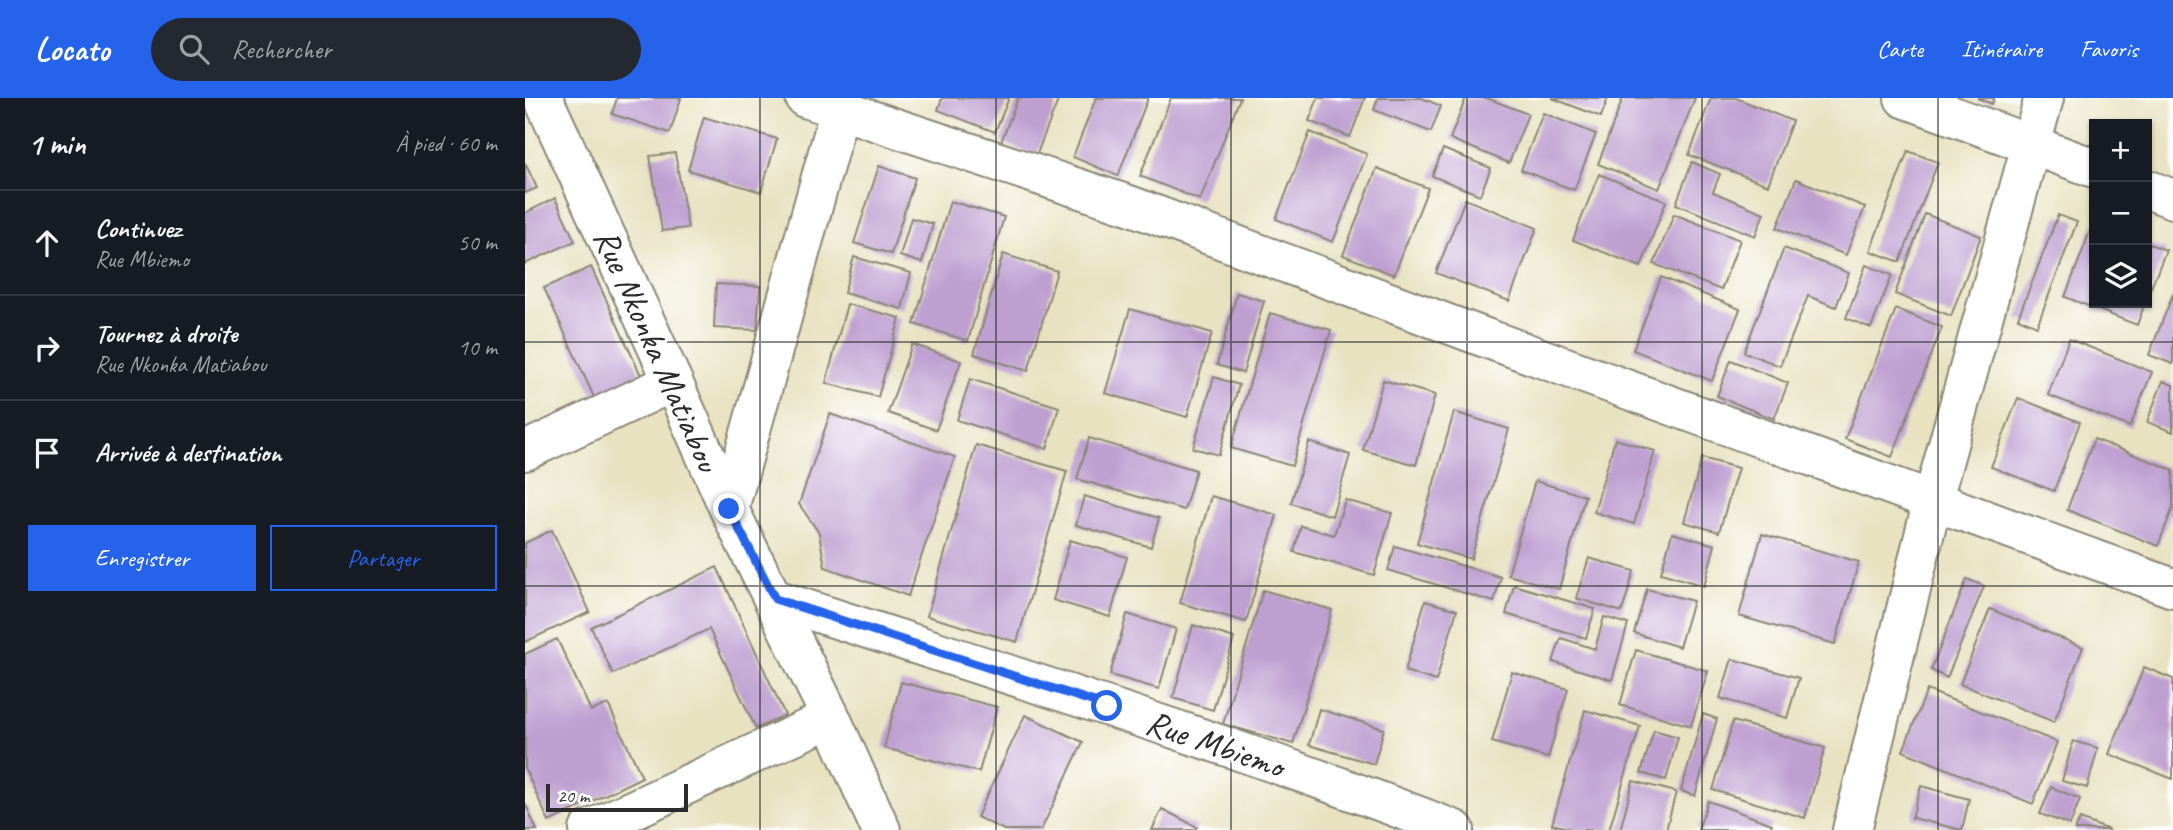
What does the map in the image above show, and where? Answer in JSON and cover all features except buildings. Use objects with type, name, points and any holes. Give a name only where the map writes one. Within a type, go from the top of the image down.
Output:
[{"type":"street","name":"Rue Nkonka Matiabou","points":[[543,98],[729,509],[775,599],[881,830]]},
{"type":"street","points":[[1905,98],[2089,166]]},
{"type":"street","points":[[1852,830],[1933,499],[2044,98]]},
{"type":"street","points":[[729,509],[829,102],[1129,205],[2173,588]]},
{"type":"street","points":[[2152,191],[2173,199]]},
{"type":"street","points":[[525,451],[673,382]]},
{"type":"street","name":"Rue Mbiemo","points":[[775,599],[1107,706],[1455,830]]},
{"type":"street","points":[[589,830],[831,718]]},
{"type":"route","points":[[729,509],[775,599],[1107,706]]}]
